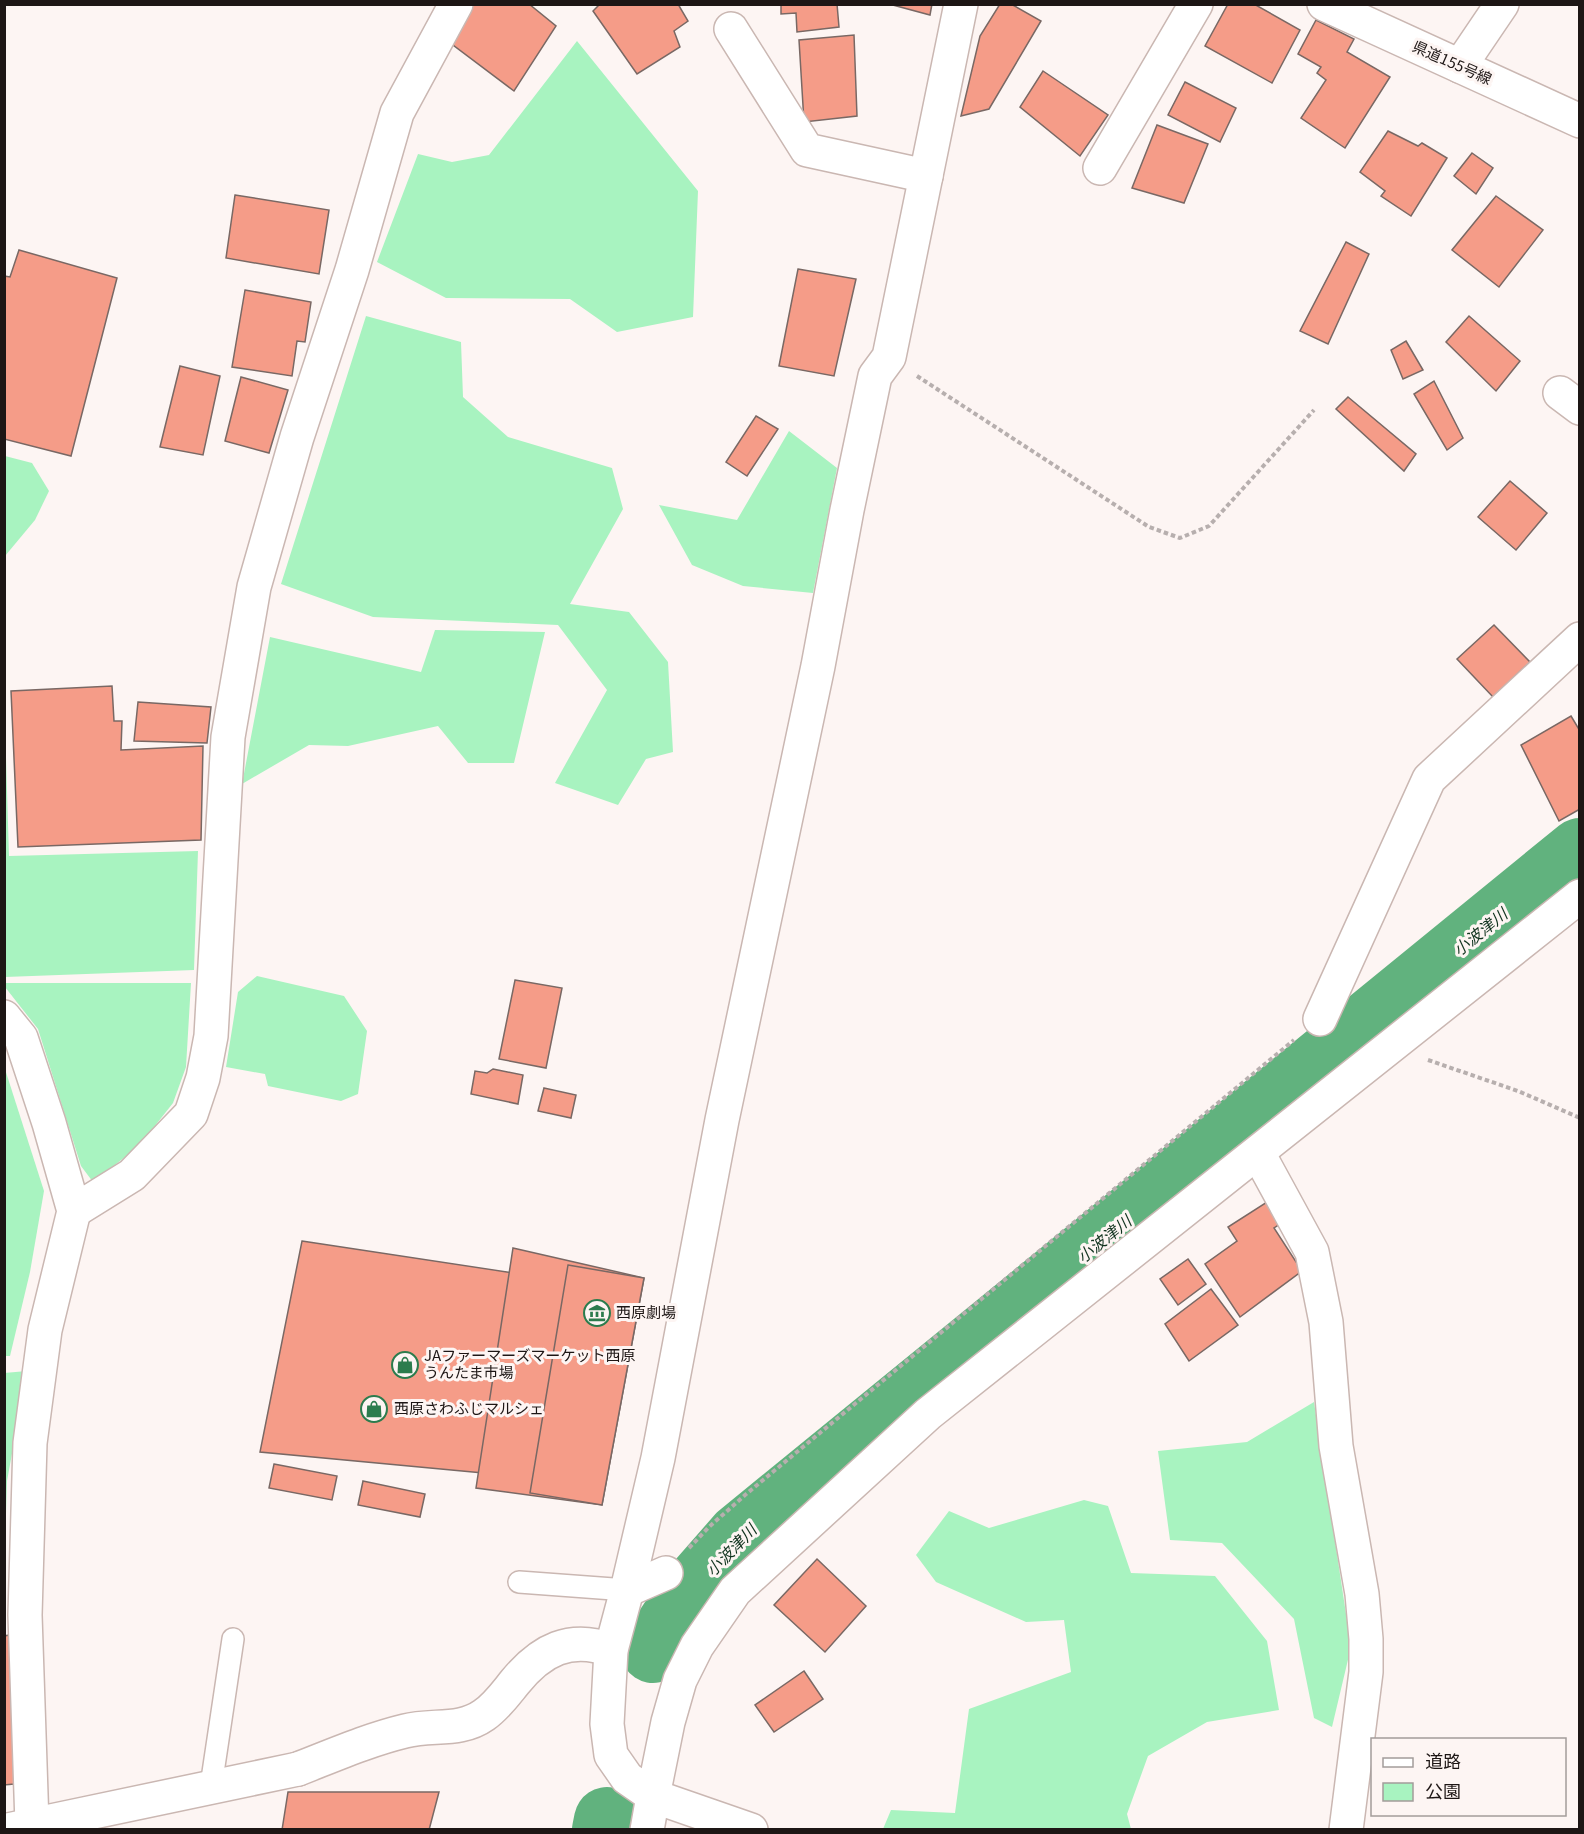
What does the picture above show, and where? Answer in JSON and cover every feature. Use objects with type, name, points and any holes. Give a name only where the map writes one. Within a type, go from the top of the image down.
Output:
[{"type":"street","points":[[74,1211],[132,1175],[191,1114],[203,1078],[211,1036],[228,737],[254,587],[297,436],[352,270],[397,113],[456,4]]},
{"type":"street","points":[[751,1830],[653,1796],[627,1778],[611,1755],[607,1724],[610,1650],[627,1590],[657,1458],[722,1120],[818,666],[875,376],[889,357],[961,4]]},
{"type":"street","points":[[1100,168],[1196,4]]},
{"type":"street","name":"県道155号線","points":[[1324,4],[1580,121]]},
{"type":"street","points":[[1460,66],[1502,4]]},
{"type":"street","points":[[731,29],[807,150],[926,176]]},
{"type":"street","points":[[1320,1019],[1429,779],[1580,639]]},
{"type":"street","points":[[647,1830],[668,1722],[680,1680],[697,1646],[735,1591],[928,1414],[1580,896]]},
{"type":"street","points":[[4,1017],[21,1038],[49,1123],[74,1211],[45,1330],[30,1443],[20,1827],[298,1769],[376,1738],[410,1730],[463,1726],[485,1715],[535,1660],[551,1651],[574,1643],[598,1645],[610,1650]]},
{"type":"street","points":[[1258,1153],[1312,1252],[1326,1322],[1336,1446],[1362,1594],[1366,1672],[1346,1830]]},
{"type":"street","points":[[627,1590],[666,1573]]},
{"type":"lane","points":[[519,1582],[627,1590]]},
{"type":"lane","points":[[211,1786],[233,1639]]},
{"type":"path","points":[[889,357],[1149,527],[1180,538],[1209,526],[1314,410]]},
{"type":"path","points":[[666,1573],[710,1527],[745,1495],[1320,1019]]},
{"type":"path","points":[[1396,1043],[1417,1057],[1518,1091],[1580,1118]]},
{"type":"green space","points":[[577,41],[698,191],[693,317],[617,332],[570,299],[446,298],[377,262],[418,154],[452,162],[489,155]]},
{"type":"green space","points":[[366,316],[461,342],[463,397],[508,437],[612,468],[623,509],[570,604],[629,612],[668,662],[673,752],[646,759],[618,805],[555,783],[607,690],[558,625],[373,617],[281,584]]},
{"type":"green space","points":[[789,431],[837,468],[813,593],[743,586],[692,565],[659,505],[737,520]]},
{"type":"green space","points":[[5,456],[32,463],[49,491],[35,520],[5,556]]},
{"type":"green space","points":[[435,630],[545,632],[514,763],[468,763],[438,726],[348,746],[309,745],[242,784],[270,637],[421,672]]},
{"type":"green space","points":[[4,691],[9,856],[198,851],[194,970],[5,977]]},
{"type":"green space","points":[[257,976],[344,996],[367,1031],[358,1094],[341,1101],[268,1086],[265,1074],[226,1067],[238,992]]},
{"type":"green space","points":[[5,983],[191,983],[186,1067],[173,1103],[139,1146],[93,1182],[81,1166],[38,1029],[5,987]]},
{"type":"green space","points":[[4,1066],[44,1191],[30,1272],[10,1356],[5,1356]]},
{"type":"green space","points":[[27,1371],[7,1481],[4,1581],[4,1373]]},
{"type":"green space","points":[[1314,1402],[1351,1647],[1332,1727],[1314,1718],[1294,1619],[1222,1543],[1170,1540],[1158,1451],[1247,1442]]},
{"type":"green space","points":[[1084,1500],[1108,1506],[1131,1573],[1215,1576],[1267,1641],[1279,1710],[1207,1722],[1148,1756],[1127,1814],[1131,1829],[883,1829],[891,1810],[955,1813],[969,1709],[1071,1672],[1064,1620],[1026,1622],[936,1582],[916,1555],[949,1511],[989,1528]]},
{"type":"building","points":[[471,4],[529,4],[556,26],[514,91],[449,42]]},
{"type":"building","points":[[600,4],[678,4],[688,21],[674,31],[680,47],[637,74],[593,11]]},
{"type":"building","points":[[781,4],[837,4],[839,27],[797,32],[796,13],[781,14]]},
{"type":"building","points":[[889,4],[932,4],[930,15]]},
{"type":"building","points":[[1000,4],[1011,4],[1041,21],[989,109],[961,116],[980,36]]},
{"type":"building","points":[[1228,4],[1254,4],[1300,30],[1272,83],[1205,46]]},
{"type":"building","points":[[1316,20],[1354,39],[1347,52],[1390,77],[1345,148],[1301,118],[1326,80],[1317,73],[1321,67],[1298,54]]},
{"type":"building","points":[[854,35],[857,116],[804,122],[799,40]]},
{"type":"building","points":[[1043,71],[1108,115],[1080,156],[1020,107]]},
{"type":"building","points":[[1185,82],[1236,108],[1220,142],[1168,115]]},
{"type":"building","points":[[1157,125],[1208,144],[1184,203],[1132,188]]},
{"type":"building","points":[[1388,131],[1418,146],[1422,143],[1447,158],[1411,216],[1381,196],[1385,191],[1360,172]]},
{"type":"building","points":[[1472,153],[1493,168],[1476,194],[1454,176]]},
{"type":"building","points":[[235,195],[329,210],[319,274],[226,258]]},
{"type":"building","points":[[1496,196],[1543,230],[1499,287],[1452,250]]},
{"type":"building","points":[[1346,242],[1369,254],[1328,344],[1300,331]]},
{"type":"building","points":[[19,250],[117,278],[71,456],[4,439],[4,276],[10,277]]},
{"type":"building","points":[[798,269],[856,279],[834,376],[779,366]]},
{"type":"building","points":[[245,290],[311,302],[305,342],[297,341],[292,376],[232,367]]},
{"type":"building","points":[[1469,316],[1520,361],[1496,391],[1446,342]]},
{"type":"building","points":[[1406,341],[1423,370],[1403,379],[1391,350]]},
{"type":"building","points":[[180,366],[220,376],[203,455],[160,447]]},
{"type":"building","points":[[241,377],[288,390],[269,453],[225,441]]},
{"type":"building","points":[[1434,381],[1463,438],[1447,450],[1414,394]]},
{"type":"building","points":[[1348,397],[1416,454],[1404,471],[1336,409]]},
{"type":"building","points":[[756,416],[778,429],[747,476],[726,462]]},
{"type":"building","points":[[1510,481],[1547,513],[1516,550],[1478,517]]},
{"type":"building","points":[[1494,625],[1530,662],[1493,697],[1457,659]]},
{"type":"building","points":[[112,686],[114,721],[122,721],[121,750],[203,746],[201,840],[18,847],[11,691]]},
{"type":"building","points":[[138,702],[211,707],[207,743],[134,741]]},
{"type":"building","points":[[1571,716],[1580,731],[1580,809],[1559,821],[1521,745]]},
{"type":"building","points":[[515,980],[562,988],[546,1068],[499,1059]]},
{"type":"building","points":[[493,1069],[523,1075],[518,1104],[471,1094],[475,1071],[487,1073]]},
{"type":"building","points":[[544,1088],[576,1095],[571,1118],[538,1111]]},
{"type":"building","points":[[1267,1202],[1280,1224],[1274,1228],[1302,1271],[1240,1317],[1205,1264],[1237,1241],[1228,1227]]},
{"type":"building","name":"JAファーマーズマーケット西原 うんたま市場","points":[[302,1241],[547,1278],[516,1476],[260,1452]]},
{"type":"building","points":[[513,1248],[644,1278],[602,1505],[476,1488]]},
{"type":"building","points":[[1188,1259],[1206,1284],[1178,1305],[1160,1279]]},
{"type":"building","points":[[568,1265],[644,1278],[602,1505],[530,1493]]},
{"type":"building","points":[[1211,1289],[1238,1325],[1189,1361],[1165,1324]]},
{"type":"building","points":[[274,1464],[337,1476],[332,1500],[269,1488]]},
{"type":"building","points":[[363,1481],[425,1494],[420,1517],[358,1505]]},
{"type":"building","points":[[817,1559],[866,1606],[825,1652],[774,1605]]},
{"type":"building","points":[[10,1635],[14,1784],[4,1785],[4,1636]]},
{"type":"building","points":[[804,1671],[823,1699],[774,1732],[755,1705]]},
{"type":"building","points":[[288,1792],[439,1792],[429,1830],[282,1830]]},
{"type":"waterway","name":"小波津川","points":[[653,1650],[691,1592],[740,1536],[1580,851]]},
{"type":"waterway","name":"小波津川","points":[[605,1830],[607,1820]]},
{"type":"place","name":"西原劇場","points":[[597,1313]]},
{"type":"place","name":"JAファーマーズマーケット西原 うんたま市場","points":[[405,1365]]},
{"type":"place","name":"西原さわふじマルシェ","points":[[374,1409]]}]
